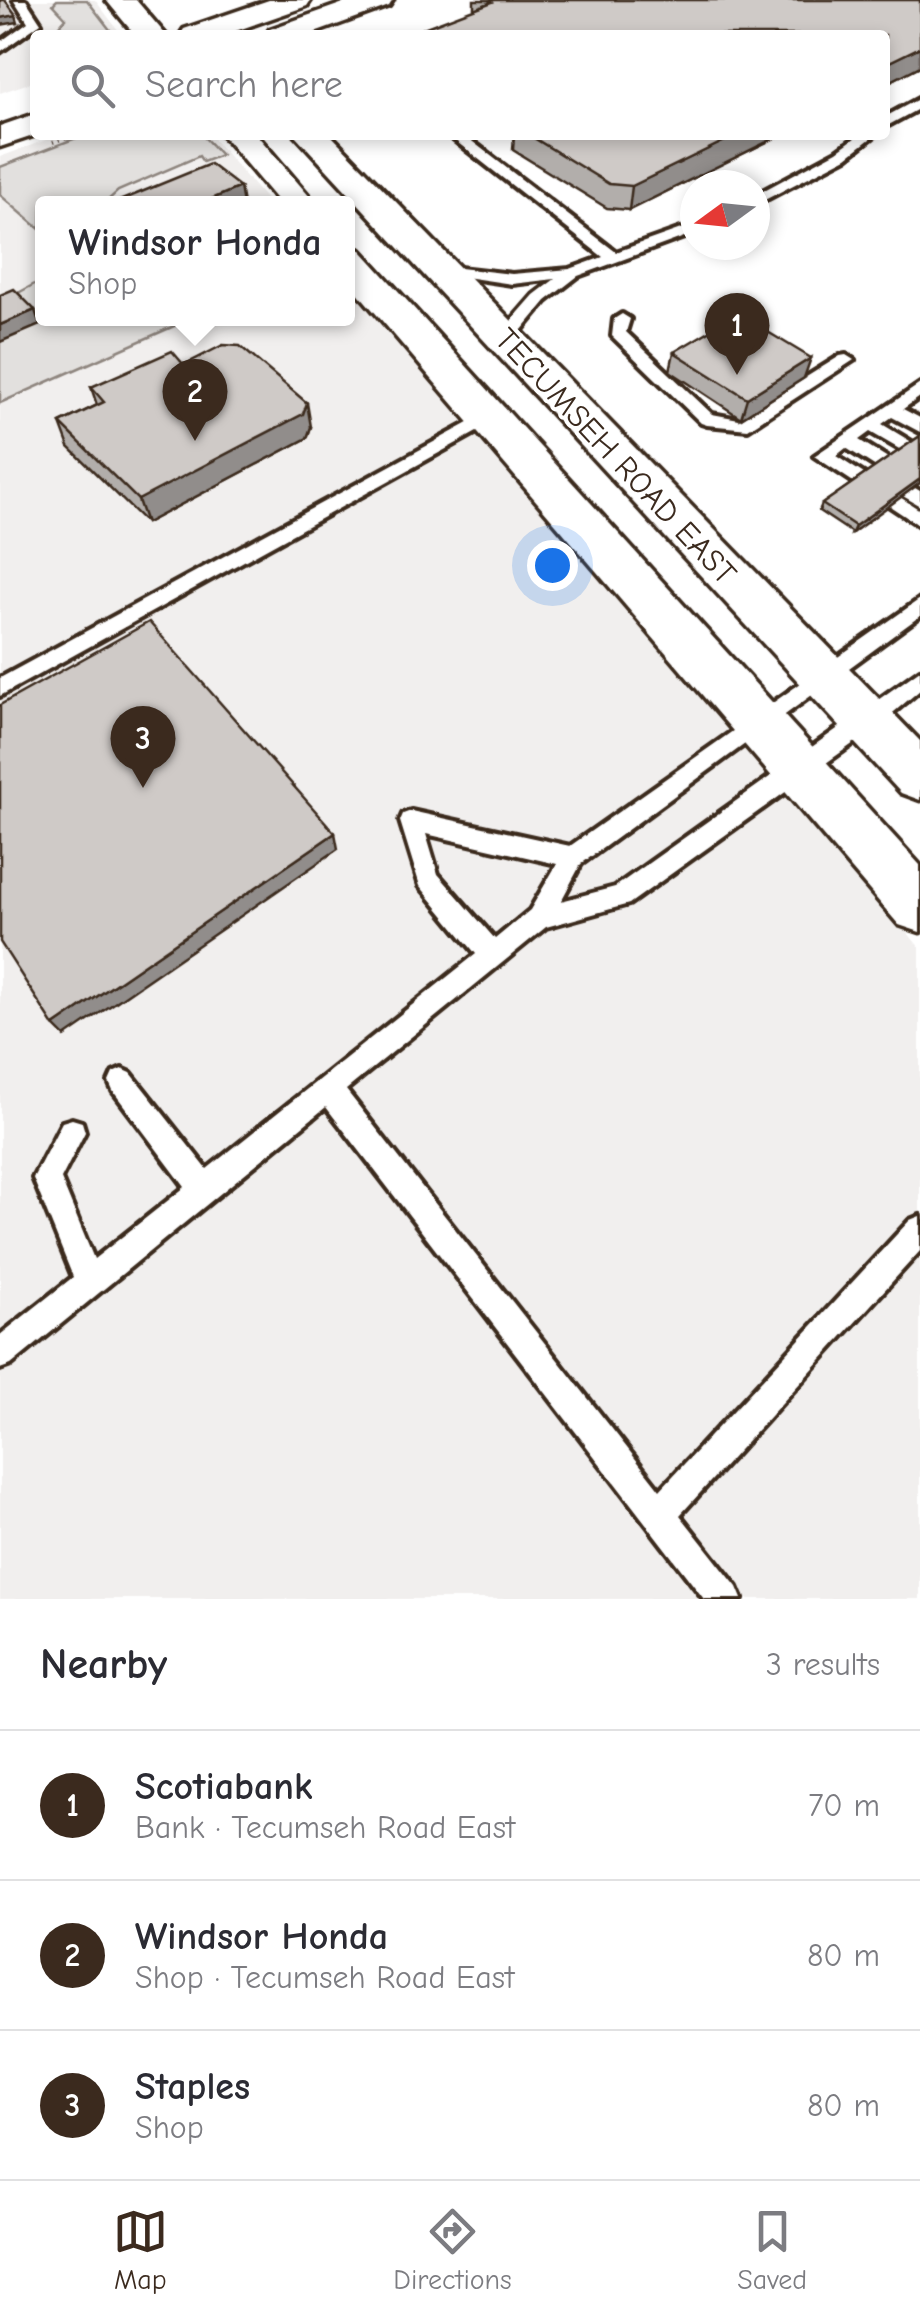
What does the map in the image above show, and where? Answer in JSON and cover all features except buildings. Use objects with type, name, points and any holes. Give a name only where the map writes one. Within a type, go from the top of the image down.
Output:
[{"type":"main road","points":[[120,0],[147,30]]},
{"type":"main road","points":[[204,27],[296,0]]},
{"type":"main road","points":[[295,30],[379,0]]},
{"type":"main road","points":[[0,137],[30,126]]},
{"type":"main road","points":[[243,140],[292,196]]},
{"type":"main road","name":"TECUMSEH ROAD EAST","points":[[317,140],[920,778]]},
{"type":"main road","name":"TECUMSEH ROAD EAST","points":[[355,277],[489,418],[920,906]]},
{"type":"lane","points":[[0,48],[35,23],[20,0]]},
{"type":"lane","points":[[890,119],[920,102]]},
{"type":"lane","points":[[462,140],[611,256]]},
{"type":"lane","points":[[770,194],[861,140]]},
{"type":"lane","points":[[505,339],[540,298],[573,273],[680,233]]},
{"type":"lane","points":[[438,268],[512,280],[573,273]]},
{"type":"lane","points":[[622,319],[618,333],[708,420],[742,425],[846,360]]},
{"type":"lane","points":[[887,414],[920,426]]},
{"type":"lane","points":[[887,414],[920,440]]},
{"type":"lane","points":[[887,414],[920,454]]},
{"type":"lane","points":[[887,414],[920,469]]},
{"type":"lane","points":[[887,414],[920,486]]},
{"type":"lane","points":[[887,414],[920,500]]},
{"type":"lane","points":[[887,414],[823,456],[920,519]]},
{"type":"lane","points":[[0,688],[489,418]]},
{"type":"lane","points":[[0,1354],[539,918],[573,858],[920,606]]},
{"type":"lane","points":[[539,918],[621,896],[868,722],[920,678]]},
{"type":"lane","points":[[494,955],[428,879],[410,822],[573,858]]},
{"type":"lane","points":[[122,1082],[203,1187]]},
{"type":"lane","points":[[327,1087],[725,1599]]},
{"type":"lane","points":[[72,1132],[48,1178],[89,1281]]},
{"type":"lane","points":[[660,1515],[920,1230]]},
{"type":"shaded area","points":[[0,0],[95,0],[118,30],[30,30],[30,83],[0,93]]},
{"type":"shaded area","points":[[57,0],[87,0],[110,30],[55,30],[66,18],[53,4]]},
{"type":"shaded area","points":[[46,140],[214,140],[263,196],[35,196],[35,326],[355,326],[355,248],[920,948],[920,1599],[0,1599],[0,157]]},
{"type":"shaded area","points":[[71,140],[207,140],[221,155],[203,162],[199,156],[113,196],[35,196],[35,225],[0,195],[0,167]]},
{"type":"shaded area","points":[[35,284],[35,326],[174,326],[0,403],[0,303]]},
{"type":"place","name":"Scotiabank","points":[[737,375]]},
{"type":"place","name":"Windsor Honda","points":[[195,441]]},
{"type":"place","name":"Staples","points":[[143,788]]}]
